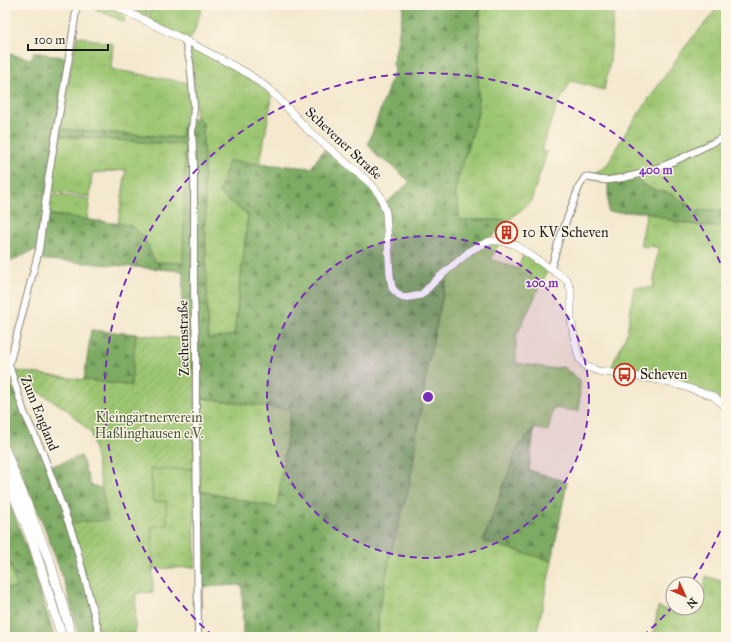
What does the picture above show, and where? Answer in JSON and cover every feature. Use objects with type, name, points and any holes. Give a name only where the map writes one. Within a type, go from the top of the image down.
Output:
[{"type":"highway","points":[[5,450],[50,562],[72,637]]},
{"type":"highway","points":[[5,473],[33,542],[62,637]]},
{"type":"main road","name":"Schevener Straße","points":[[113,5],[185,40],[247,73],[264,84],[309,131],[371,184],[381,197],[386,213],[392,288],[401,297],[405,298],[421,295],[471,250],[490,241],[500,241],[514,244],[564,277],[570,285],[571,320],[580,361],[589,368],[598,371],[660,380],[713,396],[726,409]]},
{"type":"street","name":"Zum England","points":[[77,5],[48,174],[38,250],[9,365],[24,412],[42,451],[70,525],[100,637]]},
{"type":"street","name":"Zechenstraße","points":[[185,40],[190,62],[194,106],[192,133],[194,163],[198,637]]},
{"type":"street","points":[[551,269],[559,240],[579,187],[585,177],[608,181],[651,171],[726,136]]},
{"type":"green space","points":[[87,5],[103,6],[116,10],[125,16],[124,22]]},
{"type":"green space","points":[[122,5],[149,5],[146,16]]},
{"type":"green space","points":[[151,5],[203,5],[194,32],[189,40],[148,19]]},
{"type":"green space","points":[[404,5],[480,5],[478,113],[455,189],[460,220],[509,220],[490,239],[421,293],[406,296],[393,288],[385,204],[410,182],[389,163],[378,157],[368,144],[395,69],[393,64]]},
{"type":"green space","points":[[480,5],[614,5],[610,62],[604,90],[571,81],[557,106],[541,151],[547,152],[531,201],[509,220],[460,220],[455,189],[478,113]]},
{"type":"green space","points":[[720,5],[726,5],[726,209],[697,211],[671,194],[649,188],[629,175],[608,179],[587,177],[603,168],[609,162],[628,129],[685,47]]},
{"type":"green space","points":[[77,36],[113,44],[111,69],[189,83],[190,120],[184,124],[181,138],[59,129]]},
{"type":"green space","points":[[189,46],[243,74],[272,96],[260,164],[229,161],[219,193],[248,215],[234,336],[208,339],[203,123],[196,117],[194,83]]},
{"type":"green space","points":[[34,52],[67,58],[37,249],[9,262],[5,261],[5,53],[31,59]]},
{"type":"green space","points":[[196,117],[203,123],[208,339],[234,335],[248,215],[219,193],[229,161],[311,168],[325,148],[355,172],[380,198],[384,214],[391,288],[412,299],[448,272],[428,362],[410,483],[391,552],[378,616],[378,637],[243,637],[242,585],[201,587],[200,491],[277,508],[291,410],[200,398],[198,340],[181,339],[183,271],[38,259],[45,214],[129,225],[143,236],[155,262],[183,263],[185,145],[58,136],[59,129],[181,138],[184,124]]},
{"type":"green space","points":[[58,136],[186,145],[184,264],[155,262],[143,236],[118,224],[126,170],[92,173],[90,197],[48,191]]},
{"type":"green space","points":[[632,176],[649,188],[671,194],[697,211],[726,209],[726,226],[715,227],[676,222],[647,212],[608,212],[608,182]]},
{"type":"green space","points":[[47,194],[90,199],[87,220],[45,214]]},
{"type":"green space","points":[[647,212],[676,221],[696,225],[716,227],[726,226],[726,401],[685,384],[628,369],[611,368],[627,333],[634,287],[653,288],[658,247],[640,246]]},
{"type":"green space","points":[[490,243],[499,243],[491,259],[518,269],[524,253],[547,272],[516,336],[516,363],[543,367],[547,369],[563,367],[580,380],[579,411],[553,408],[548,431],[534,428],[483,541],[552,561],[536,637],[378,637],[378,616],[391,552],[410,483],[428,362],[448,272],[472,252]]},
{"type":"green space","points":[[91,330],[136,334],[131,386],[84,380]]},
{"type":"green space","name":"Kleingärtnerverein Haßlinghausen e.V.","points":[[136,334],[195,340],[195,469],[151,469],[153,502],[166,501],[167,525],[152,526],[153,592],[136,593],[135,634],[100,632],[71,523],[108,520],[91,433],[66,409],[16,378],[17,371],[131,386]]},
{"type":"green space","points":[[5,364],[17,397],[49,467],[81,456],[90,484],[102,489],[108,521],[71,523],[99,637],[79,637],[67,590],[45,528],[5,435]]},
{"type":"green space","points":[[200,398],[291,409],[277,508],[200,491]]},
{"type":"green space","points":[[534,428],[529,470],[567,482],[552,561],[483,541],[518,447]]},
{"type":"green space","points":[[151,469],[194,469],[195,567],[153,569],[152,526],[167,525],[166,501],[153,502]]},
{"type":"green space","points":[[5,490],[32,563],[54,637],[5,637],[5,588],[16,588],[5,543]]},
{"type":"green space","points":[[5,543],[16,588],[5,588]]},
{"type":"green space","points":[[706,576],[726,583],[726,637],[653,637],[658,607],[665,610],[665,616],[705,616]]},
{"type":"green space","points":[[100,632],[135,634],[135,637],[101,637]]},
{"type":"place","name":"10 KV Scheven","points":[[507,232]]},
{"type":"place","name":"Scheven","points":[[624,374]]}]
